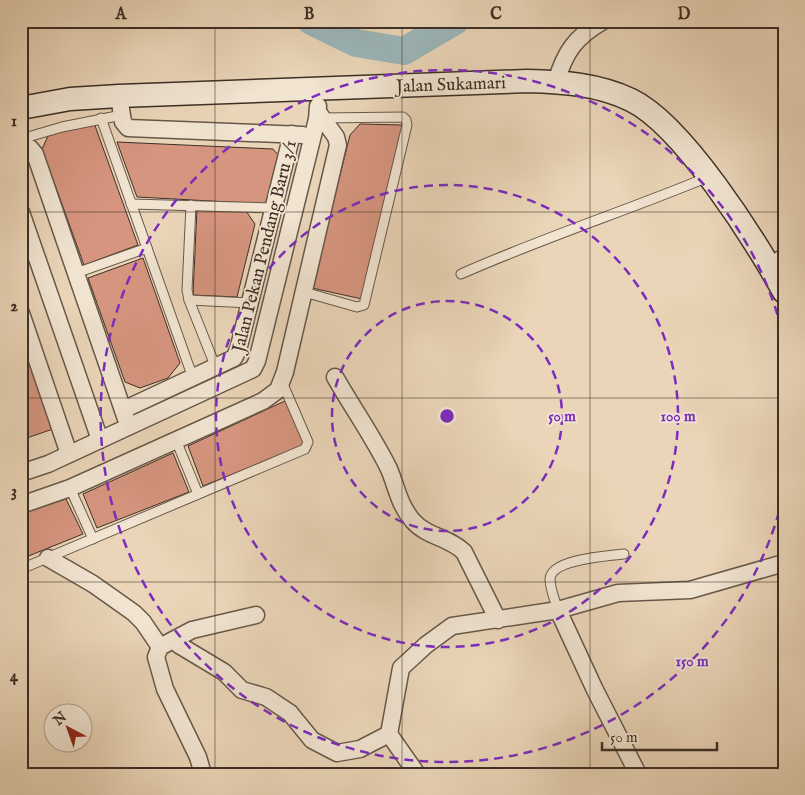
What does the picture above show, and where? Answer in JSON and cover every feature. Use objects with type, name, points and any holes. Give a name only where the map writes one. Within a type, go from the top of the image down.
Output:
[{"type":"street","points":[[556,82],[564,57],[578,38],[603,21]]},
{"type":"street","name":"Jalan Sukamari","points":[[21,108],[70,100],[120,105],[318,90],[556,82],[587,85],[633,101],[654,115],[676,135],[777,262],[784,292]]},
{"type":"street","name":"Jalan Pekan Pendang Baru 3/1","points":[[21,473],[70,454],[252,369],[257,361],[313,135],[320,115],[318,90]]},
{"type":"street","points":[[120,105],[123,122],[128,128],[313,135]]},
{"type":"street","points":[[21,505],[70,488],[263,401],[278,390],[282,382],[338,145],[336,137],[320,115]]},
{"type":"street","points":[[122,410],[234,358],[250,303],[292,134]]},
{"type":"street","points":[[21,145],[30,148],[36,154],[128,427]]},
{"type":"street","points":[[21,212],[100,440]]},
{"type":"street","points":[[21,313],[70,454]]},
{"type":"street","points":[[335,377],[389,470],[402,507],[414,522],[427,533],[457,544],[464,552],[498,620]]},
{"type":"street","points":[[48,558],[93,584],[134,613],[143,622],[160,647]]},
{"type":"street","points":[[417,774],[389,734],[401,668],[426,645],[452,626],[558,610],[618,593],[690,590],[784,563]]},
{"type":"street","points":[[558,610],[595,690],[638,774]]},
{"type":"street","points":[[203,774],[198,756],[166,689],[156,657],[160,647],[176,641],[192,630],[256,615]]},
{"type":"street","points":[[176,641],[179,645],[224,672],[242,690],[266,696],[290,713],[312,740],[337,753],[360,749],[389,734]]},
{"type":"lane","points":[[21,139],[101,118],[120,105]]},
{"type":"lane","points":[[304,292],[357,307],[364,305],[407,125],[406,120],[402,117],[320,115]]},
{"type":"lane","points":[[101,118],[193,378]]},
{"type":"lane","points":[[461,274],[532,244],[708,177]]},
{"type":"lane","points":[[131,204],[274,208]]},
{"type":"lane","points":[[191,206],[187,290],[189,300],[216,368]]},
{"type":"lane","points":[[76,273],[147,248]]},
{"type":"lane","points":[[189,300],[250,303]]},
{"type":"lane","points":[[21,569],[308,447],[308,442],[282,382]]},
{"type":"lane","points":[[176,440],[198,494]]},
{"type":"lane","points":[[70,488],[93,539]]},
{"type":"lane","points":[[558,610],[550,580],[553,571],[562,564],[624,554]]},
{"type":"building","points":[[93,120],[138,245],[84,265],[42,149],[48,136]]},
{"type":"building","points":[[360,124],[403,125],[362,299],[312,288],[350,135]]},
{"type":"building","points":[[117,142],[273,149],[279,156],[266,204],[137,197]]},
{"type":"building","points":[[197,209],[246,211],[255,224],[237,297],[193,295]]},
{"type":"building","points":[[143,258],[180,363],[168,378],[140,388],[125,382],[88,278]]},
{"type":"building","points":[[21,335],[53,429],[21,440]]},
{"type":"building","points":[[287,400],[305,445],[203,486],[188,446]]},
{"type":"building","points":[[173,453],[189,492],[97,528],[83,494]]},
{"type":"building","points":[[66,499],[83,534],[21,559],[21,514]]},
{"type":"waterway","points":[[311,21],[356,43],[404,51],[455,21]]}]
